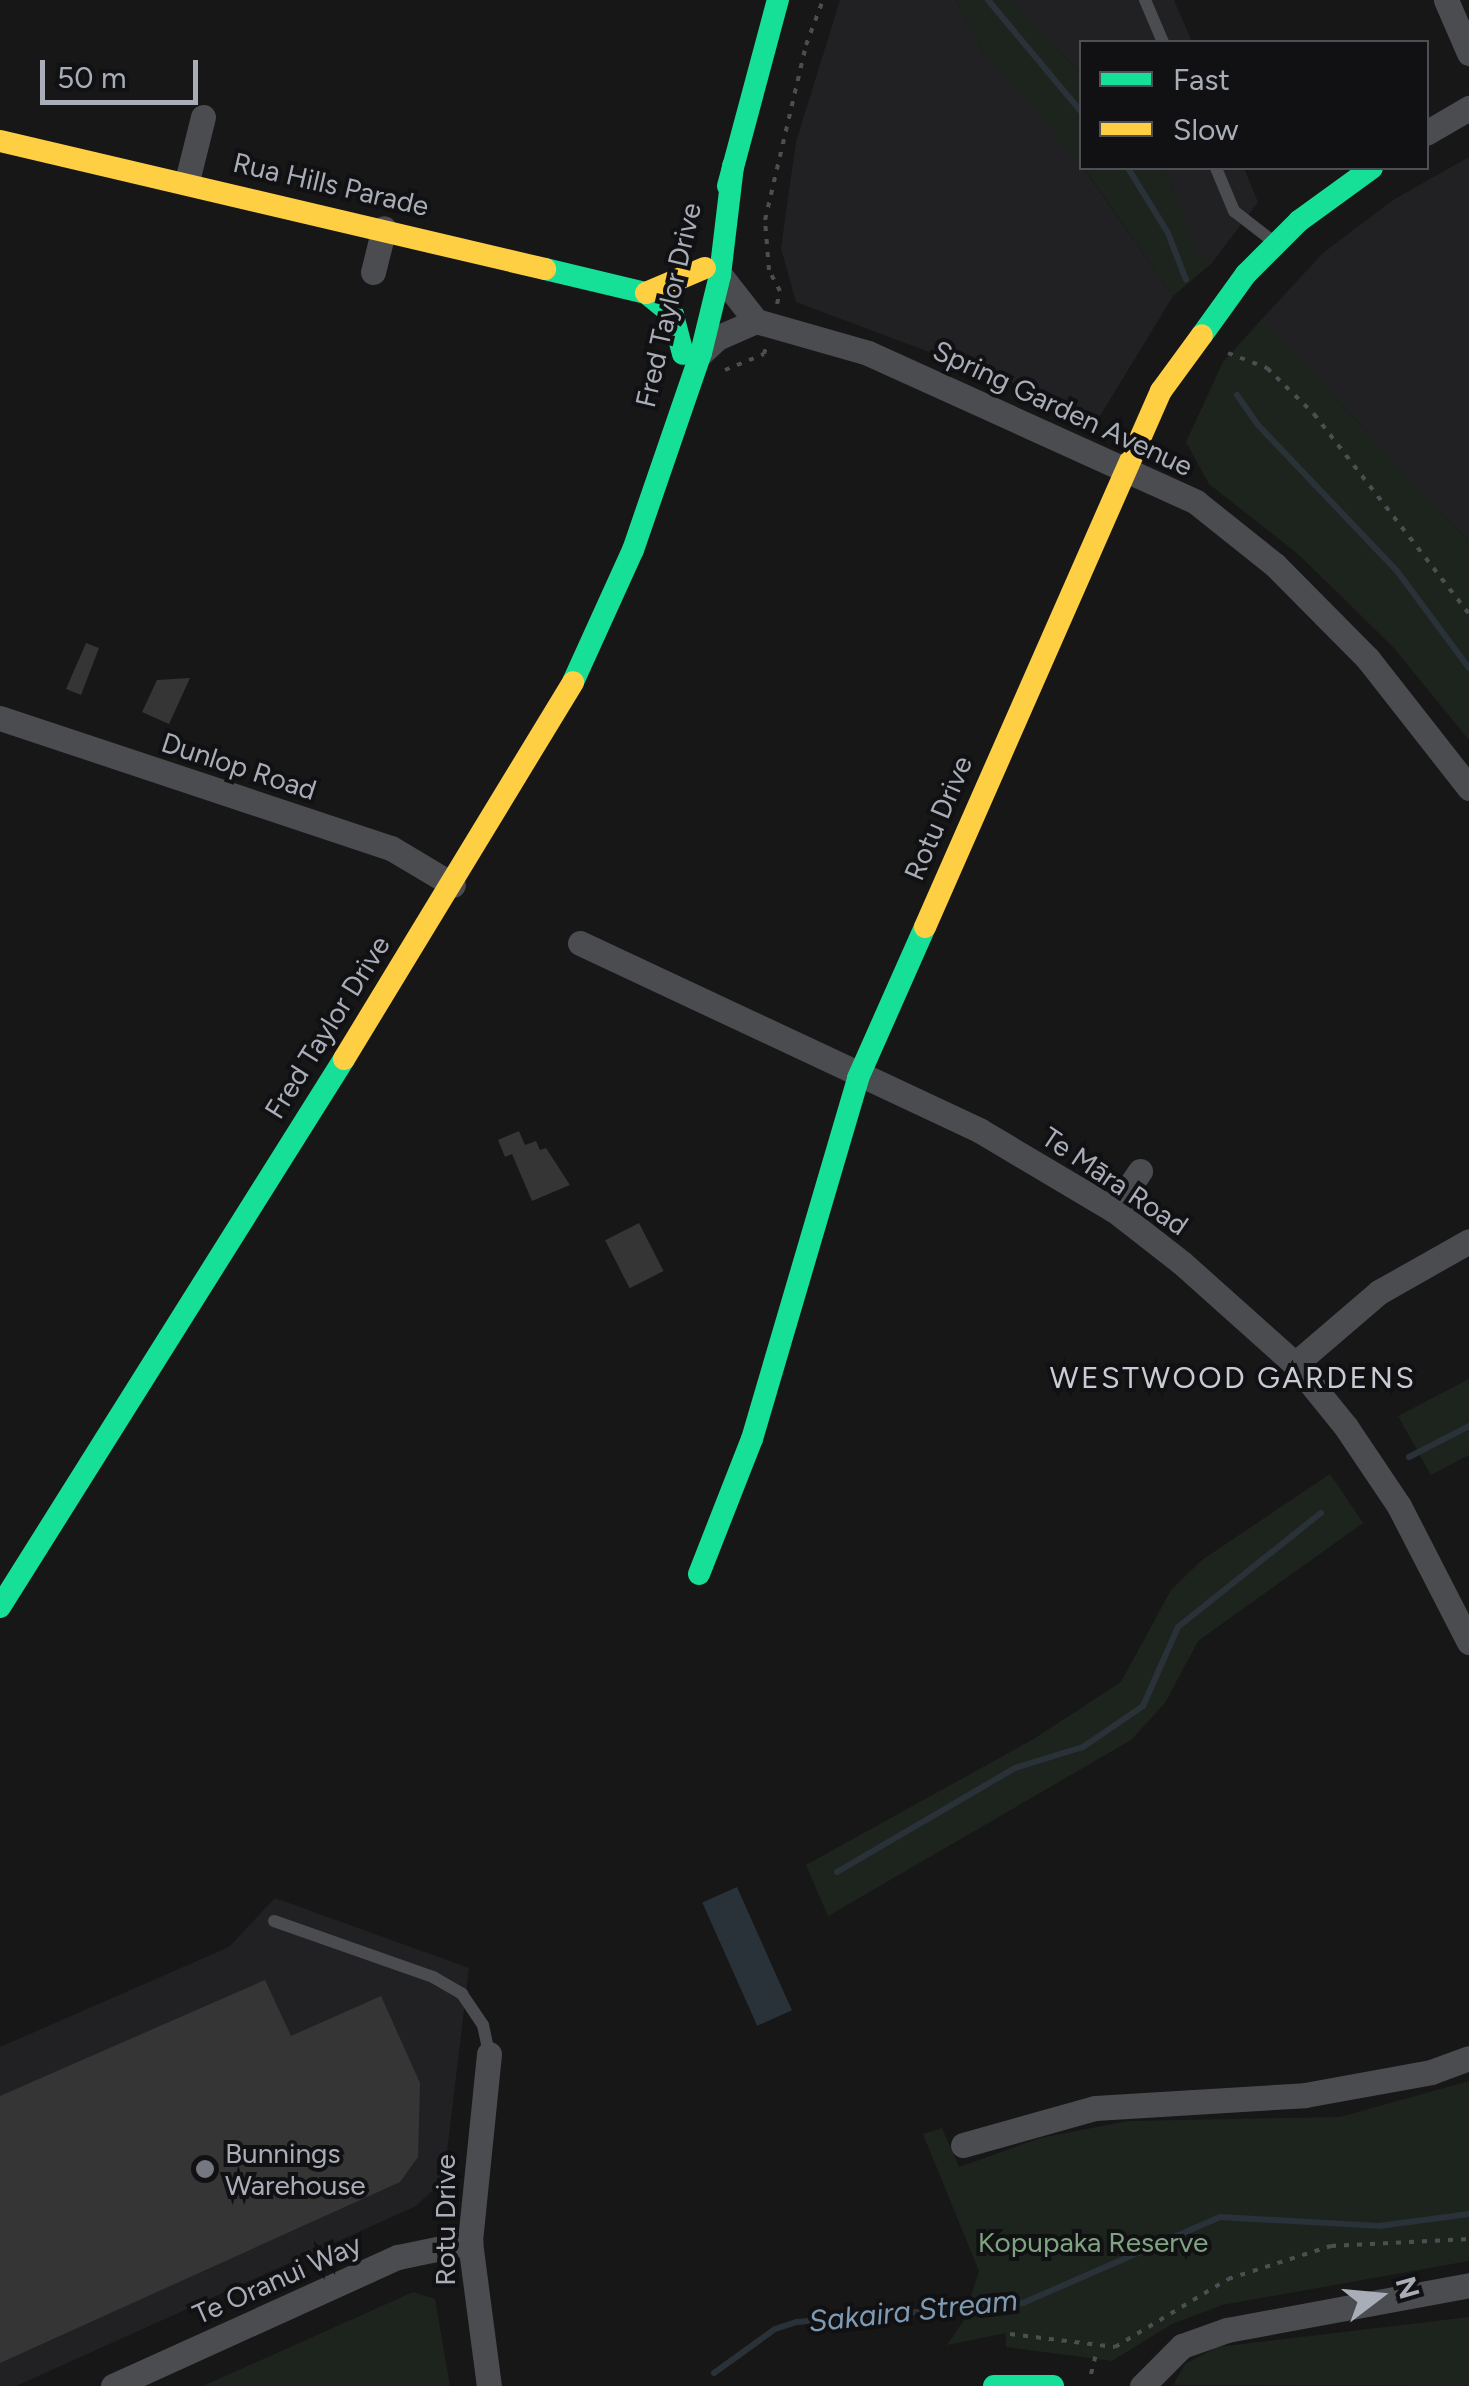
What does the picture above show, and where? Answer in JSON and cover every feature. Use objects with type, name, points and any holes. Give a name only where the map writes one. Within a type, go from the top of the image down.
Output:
[{"type":"street","name":"Fred Taylor Drive","points":[[0,1606],[453,885],[586,661],[664,459],[712,271],[733,166],[778,0]]},
{"type":"street","points":[[1446,0],[1469,53]]},
{"type":"street","points":[[1429,131],[1469,108]]},
{"type":"street","points":[[187,182],[203,117]]},
{"type":"street","name":"Rua Hills Parade","points":[[0,142],[384,228],[646,293]]},
{"type":"street","name":"Rotu Drive","points":[[699,1574],[752,1439],[858,1078],[1126,466],[1202,325],[1276,244],[1369,170]]},
{"type":"street","points":[[373,272],[384,228]]},
{"type":"street","points":[[712,271],[756,321],[716,338],[692,354],[673,315],[646,293],[712,271]]},
{"type":"street","name":"Spring Garden Avenue","points":[[756,321],[868,353],[1126,466],[1196,502],[1274,565],[1415,712],[1469,788]]},
{"type":"street","name":"Dunlop Road","points":[[0,718],[391,848],[453,885]]},
{"type":"street","name":"Te Māra Road","points":[[580,943],[858,1078],[980,1130],[1114,1210],[1295,1364],[1458,1586],[1469,1642]]},
{"type":"street","points":[[1114,1210],[1140,1172]]},
{"type":"street","points":[[1295,1364],[1379,1292],[1469,1241]]},
{"type":"street","name":"Rotu Drive","points":[[488,2054],[470,2242],[488,2386]]},
{"type":"street","points":[[962,2146],[1095,2108],[1305,2095],[1431,2072],[1469,2058]]},
{"type":"street","name":"Te Oranui Way","points":[[128,2383],[398,2257],[470,2242]]},
{"type":"street","points":[[1142,2386],[1182,2346],[1227,2330],[1469,2285]]},
{"type":"street","points":[[994,2386],[1053,2386]]},
{"type":"lane","points":[[1144,0],[1162,40]]},
{"type":"lane","points":[[1217,170],[1234,211],[1276,244]]},
{"type":"lane","points":[[274,1921],[433,1977],[462,1994],[483,2025],[488,2054]]},
{"type":"path","points":[[780,291],[769,270],[765,220],[806,45],[823,0]]},
{"type":"path","points":[[1228,353],[1267,368],[1314,414],[1469,614]]},
{"type":"path","points":[[718,375],[764,354]]},
{"type":"path","points":[[1010,2334],[1097,2350],[1115,2347],[1228,2279],[1331,2246],[1469,2240]]},
{"type":"path","points":[[1091,2374],[1097,2350]]},
{"type":"shaded area","points":[[840,0],[956,0],[984,53],[1068,146],[1079,162],[1079,170],[1085,170],[1173,296],[1100,416],[796,302],[781,248],[796,142]]},
{"type":"shaded area","points":[[1013,0],[1174,0],[1191,40],[1079,40],[1079,72]]},
{"type":"shaded area","points":[[1469,157],[1469,542],[1262,319],[1323,253],[1393,200]]},
{"type":"shaded area","points":[[1165,170],[1245,170],[1258,202],[1212,263],[1199,257]]},
{"type":"shaded area","points":[[737,1887],[792,2010],[757,2026],[702,1902]]},
{"type":"shaded area","name":"Bunnings Warehouse","points":[[275,1898],[469,1968],[445,2169],[435,2188],[416,2206],[16,2386],[0,2386],[0,2047],[229,1947]]},
{"type":"green space","points":[[956,0],[1013,0],[1079,72],[1079,162],[984,53]]},
{"type":"green space","points":[[1085,170],[1165,170],[1199,256],[1212,263],[1173,296]]},
{"type":"green space","points":[[1262,319],[1469,542],[1469,740],[1393,647],[1298,554],[1209,484],[1186,442],[1223,362]]},
{"type":"green space","points":[[1469,1379],[1469,1455],[1431,1475],[1398,1416]]},
{"type":"green space","points":[[1330,1474],[1363,1523],[1198,1641],[1165,1703],[1131,1740],[828,1916],[806,1865],[1032,1740],[1121,1682],[1171,1590],[1202,1560]]},
{"type":"green space","name":"Kopupaka Reserve","points":[[1469,2081],[1469,2261],[1222,2305],[1172,2324],[1112,2361],[1006,2347],[1006,2333],[947,2345],[963,2322],[979,2271],[923,2134],[942,2128],[959,2167],[1040,2138],[1128,2121],[1340,2117]]},
{"type":"green space","points":[[413,2292],[435,2299],[450,2386],[203,2386]]},
{"type":"green space","points":[[1469,2317],[1469,2386],[1173,2385],[1185,2364],[1217,2347]]},
{"type":"building","points":[[86,643],[99,648],[81,695],[66,689]]},
{"type":"building","points":[[190,678],[169,724],[142,712],[157,680]]},
{"type":"building","points":[[519,1131],[525,1145],[536,1141],[540,1150],[546,1148],[570,1185],[532,1201],[512,1154],[505,1157],[498,1140]]},
{"type":"building","points":[[639,1223],[664,1271],[630,1288],[605,1240]]},
{"type":"building","name":"Bunnings Warehouse","points":[[265,1980],[291,2036],[381,1996],[420,2083],[418,2157],[400,2182],[0,2363],[0,2096]]},
{"type":"waterway","points":[[988,0],[1079,109]]},
{"type":"waterway","points":[[1129,170],[1168,233],[1186,280]]},
{"type":"waterway","points":[[1237,395],[1259,426],[1397,571],[1469,668]]},
{"type":"waterway","points":[[1409,1457],[1469,1426]]},
{"type":"waterway","points":[[837,1872],[1015,1768],[1083,1747],[1143,1706],[1178,1627],[1321,1513]]},
{"type":"waterway","name":"Sakaira Stream","points":[[714,2373],[775,2329],[797,2322],[1023,2303],[1220,2217],[1379,2226],[1469,2214]]},
{"type":"traffic: fast","points":[[728,186],[778,0]]},
{"type":"traffic: fast","points":[[573,682],[633,550],[701,353],[720,275],[733,166]]},
{"type":"traffic: fast","points":[[1202,335],[1246,274],[1299,221],[1369,170]]},
{"type":"traffic: fast","points":[[545,269],[646,293],[673,315],[683,354]]},
{"type":"traffic: fast","points":[[699,1574],[752,1439],[858,1078],[925,927]]},
{"type":"traffic: fast","points":[[0,1607],[344,1059]]},
{"type":"traffic: fast","points":[[994,2386],[1053,2386]]},
{"type":"traffic: slow","points":[[0,141],[545,269]]},
{"type":"traffic: slow","points":[[646,293],[705,268]]},
{"type":"traffic: slow","points":[[925,927],[1161,391],[1202,335]]},
{"type":"traffic: slow","points":[[344,1059],[573,682]]},
{"type":"place","name":"Bunnings Warehouse","points":[[205,2169]]},
{"type":"district","name":"WESTWOOD GARDENS","points":[[1233,1378]]}]
